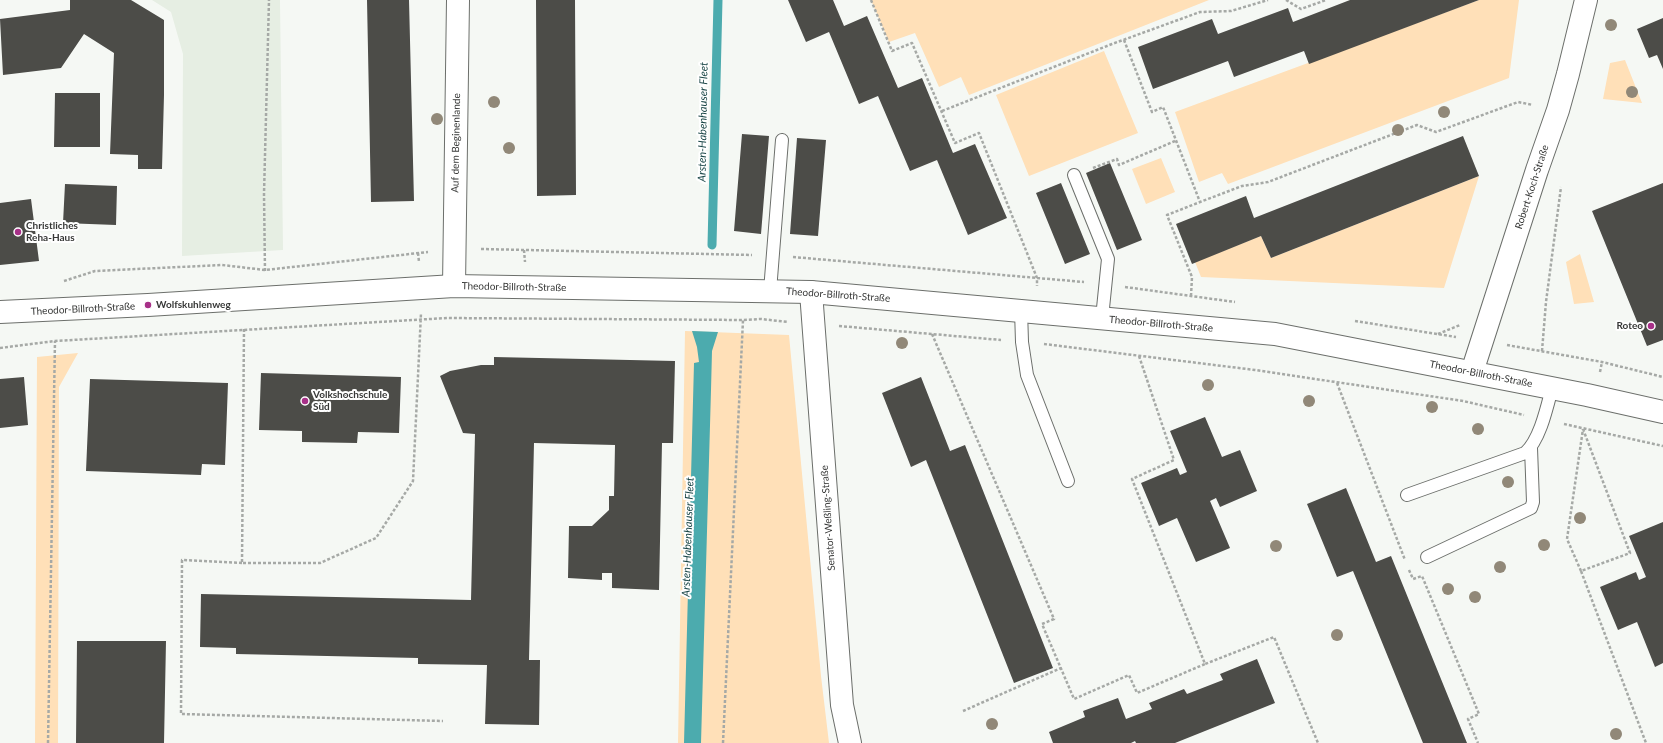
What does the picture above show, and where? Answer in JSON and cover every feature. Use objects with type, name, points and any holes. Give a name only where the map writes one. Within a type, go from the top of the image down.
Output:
[{"type":"street","name":"Auf dem Beginenlande","points":[[454,286],[458,0]]},
{"type":"street","name":"Robert-Koch-Straße","points":[[1472,372],[1536,170],[1558,110],[1586,0]]},
{"type":"street","name":"Theodor-Billroth-Straße","points":[[2,313],[454,286],[810,292],[1028,310],[1275,334],[1552,388],[1663,412]]},
{"type":"street","name":"Senator-Weßling-Straße","points":[[810,292],[842,704],[850,743]]},
{"type":"lane","points":[[770,291],[782,140]]},
{"type":"lane","points":[[1074,176],[1108,259],[1102,318]]},
{"type":"lane","points":[[1028,310],[1022,342],[1028,375],[1068,481]]},
{"type":"lane","points":[[1427,558],[1531,508],[1533,502],[1531,448],[1543,420],[1552,388]]},
{"type":"lane","points":[[1407,495],[1515,457],[1525,453],[1531,448]]},
{"type":"path","points":[[242,563],[255,298],[264,194],[269,0]]},
{"type":"path","points":[[871,0],[892,51],[912,43],[955,143],[979,133],[1037,278],[1028,310]]},
{"type":"path","points":[[942,111],[1112,44],[1200,12],[1231,12],[1268,0]]},
{"type":"path","points":[[1286,0],[1301,9],[1326,0]]},
{"type":"path","points":[[1124,40],[1152,112],[1163,106],[1175,141],[1200,202]]},
{"type":"path","points":[[1189,326],[1192,278],[1166,215],[1242,186],[1268,182],[1417,125],[1436,132],[1518,102],[1558,110]]},
{"type":"path","points":[[1074,176],[1117,159],[1119,165],[1175,141]]},
{"type":"path","points":[[418,253],[422,288],[413,481],[376,538],[320,564],[242,563],[182,560],[181,714],[443,721]]},
{"type":"path","points":[[723,743],[744,290]]},
{"type":"path","points":[[932,334],[1054,619],[1042,624],[1074,699],[1129,675],[1137,694],[1205,664],[1274,637],[1318,743]]},
{"type":"path","points":[[48,743],[55,341]]},
{"type":"path","points":[[1139,356],[1174,460],[1132,479],[1205,664]]},
{"type":"path","points":[[1581,571],[1630,553],[1583,429],[1567,539],[1581,571],[1646,743]]},
{"type":"path","points":[[963,711],[1061,668]]},
{"type":"shaded area","points":[[152,0],[280,0],[283,250],[182,256],[183,54],[171,12]]},
{"type":"shaded area","points":[[871,0],[1209,0],[969,95],[961,77],[939,87],[915,33],[889,42]]},
{"type":"shaded area","points":[[1479,0],[1519,0],[1509,78],[1228,184],[1222,173],[1199,182],[1175,112]]},
{"type":"shaded area","points":[[1104,51],[1138,133],[1029,176],[996,95]]},
{"type":"shaded area","points":[[1625,60],[1642,103],[1603,99],[1610,63]]},
{"type":"shaded area","points":[[1161,158],[1175,192],[1146,204],[1132,169]]},
{"type":"shaded area","points":[[1479,176],[1444,288],[1201,277],[1195,262],[1261,236],[1271,258]]},
{"type":"shaded area","points":[[1580,254],[1594,302],[1574,304],[1566,262]]},
{"type":"shaded area","points":[[685,331],[789,335],[821,676],[829,743],[678,743]]},
{"type":"shaded area","points":[[78,353],[59,387],[58,743],[35,743],[37,357]]},
{"type":"water","points":[[692,331],[718,332],[712,351],[701,743],[684,743],[694,363],[699,362],[697,347]]},
{"type":"building","points":[[70,0],[131,0],[164,20],[162,169],[138,169],[138,155],[110,154],[114,53],[84,34],[61,68],[3,75],[0,19],[70,10]]},
{"type":"building","points":[[367,0],[409,0],[414,201],[371,202]]},
{"type":"building","points":[[536,0],[575,0],[576,195],[537,196]]},
{"type":"building","points":[[788,0],[833,0],[844,26],[867,16],[898,88],[922,78],[953,153],[975,144],[1007,218],[968,235],[937,160],[910,171],[878,96],[859,104],[829,32],[806,42]]},
{"type":"building","points":[[1350,0],[1479,0],[1309,64],[1304,51],[1234,77],[1228,61],[1153,89],[1138,47],[1212,19],[1218,34],[1288,8],[1293,22]]},
{"type":"building","points":[[1663,18],[1663,69],[1657,55],[1649,58],[1637,29]]},
{"type":"building","points":[[55,93],[100,93],[100,147],[54,147]]},
{"type":"building","points":[[742,134],[769,136],[761,234],[734,231]]},
{"type":"building","points":[[1463,136],[1479,176],[1271,258],[1261,236],[1192,264],[1176,224],[1246,196],[1254,218]]},
{"type":"building","points":[[797,138],[826,140],[818,236],[790,234]]},
{"type":"building","points":[[1110,163],[1142,240],[1117,250],[1086,173]]},
{"type":"building","points":[[1061,183],[1090,254],[1065,264],[1036,193]]},
{"type":"building","points":[[1663,183],[1663,340],[1647,346],[1592,211]]},
{"type":"building","points":[[65,184],[117,186],[116,225],[63,223]]},
{"type":"building","name":"Christliches Reha-Haus","points":[[31,199],[39,261],[0,265],[0,203]]},
{"type":"building","points":[[494,357],[675,361],[673,443],[662,443],[659,590],[612,588],[612,573],[602,573],[602,580],[568,578],[569,526],[592,526],[609,510],[609,496],[614,496],[615,445],[534,443],[529,660],[540,660],[539,725],[485,724],[487,665],[418,664],[418,658],[236,654],[236,648],[200,647],[201,594],[471,600],[475,434],[463,433],[440,376],[450,371],[481,365],[494,365]]},
{"type":"building","points":[[261,373],[401,377],[399,433],[358,432],[357,443],[302,442],[302,431],[259,430]]},
{"type":"building","points":[[24,377],[28,425],[0,428],[0,379]]},
{"type":"building","points":[[921,377],[950,451],[965,445],[1053,668],[1014,683],[926,460],[911,467],[882,393]]},
{"type":"building","points":[[90,379],[228,383],[225,465],[202,464],[201,475],[86,471]]},
{"type":"building","points":[[1205,417],[1222,457],[1240,450],[1257,491],[1220,507],[1216,498],[1210,501],[1230,548],[1196,562],[1177,518],[1159,526],[1141,483],[1177,468],[1180,475],[1187,472],[1170,431]]},
{"type":"building","points":[[1346,488],[1376,562],[1391,556],[1467,743],[1423,743],[1353,571],[1337,577],[1307,504]]},
{"type":"building","points":[[1663,522],[1663,663],[1655,667],[1637,622],[1618,630],[1600,587],[1636,572],[1639,580],[1646,577],[1629,536]]},
{"type":"building","points":[[77,641],[166,641],[164,743],[76,743]]},
{"type":"building","points":[[1257,659],[1275,703],[1175,743],[1136,743],[1135,741],[1131,743],[1053,743],[1049,732],[1085,717],[1083,711],[1118,698],[1126,719],[1152,709],[1149,703],[1184,689],[1187,694],[1223,680],[1220,674]]},
{"type":"waterway","name":"Arsten-Habenhauser Fleet","points":[[712,245],[718,0]]},
{"type":"place","name":"Christliches Reha-Haus","points":[[18,232]]},
{"type":"place","name":"Wolfskuhlenweg","points":[[148,305]]},
{"type":"place","name":"Roteo","points":[[1651,326]]},
{"type":"place","name":"Volkshochschule Süd","points":[[305,401]]}]
